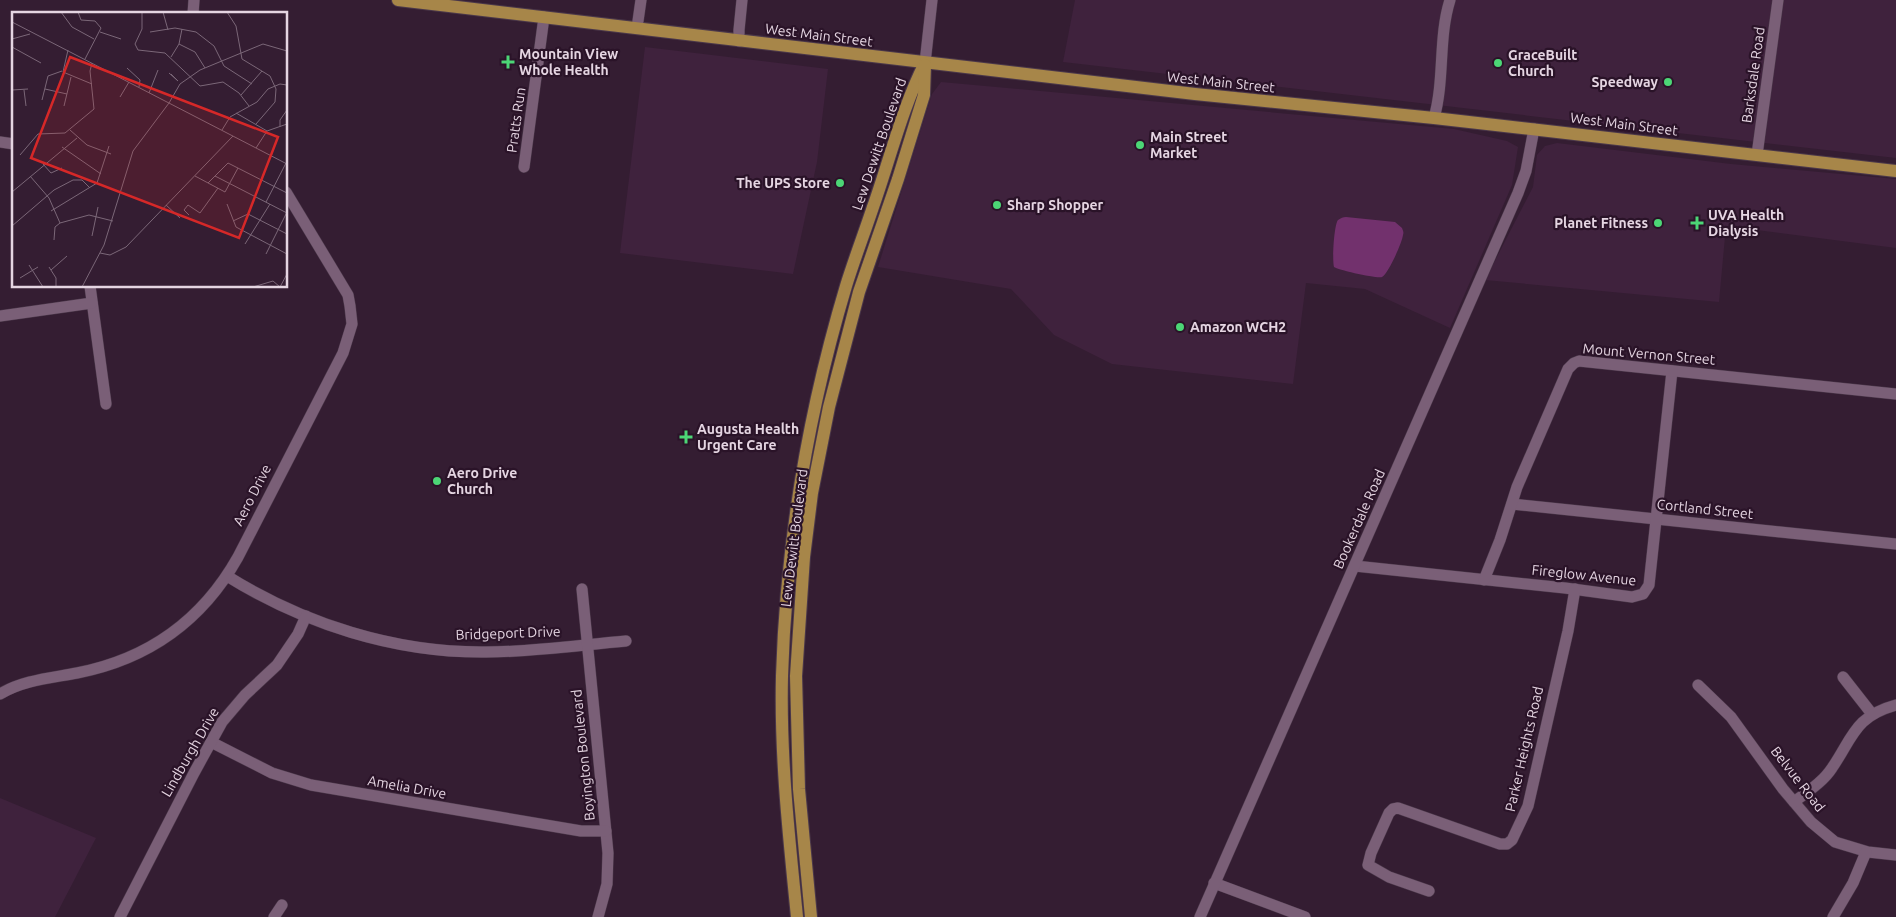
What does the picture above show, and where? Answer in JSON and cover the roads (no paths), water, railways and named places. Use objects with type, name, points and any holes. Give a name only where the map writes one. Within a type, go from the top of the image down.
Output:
[{"type":"main road","name":"West Main Street","points":[[398,0],[1212,96],[1434,118],[1896,170]]},
{"type":"main road","name":"Lew Dewitt Boulevard","points":[[811,917],[799,789],[796,676],[804,557],[812,494],[829,407],[859,292],[898,179],[924,95],[925,63]]},
{"type":"main road","name":"Lew Dewitt Boulevard","points":[[797,917],[785,789],[782,675],[790,555],[798,491],[815,404],[846,286],[885,175],[911,90],[925,63]]},
{"type":"street","points":[[637,28],[641,0]]},
{"type":"street","points":[[739,41],[742,0]]},
{"type":"street","points":[[925,63],[932,0]]},
{"type":"street","points":[[1434,118],[1440,91],[1445,24],[1450,0]]},
{"type":"street","name":"Barksdale Road","points":[[1757,155],[1778,0]]},
{"type":"street","name":"Pratts Run","points":[[524,167],[544,17]]},
{"type":"street","name":"Bookerdale Road","points":[[1200,917],[1522,186],[1534,129]]},
{"type":"street","name":"Aero Drive","points":[[0,694],[18,685],[106,666],[147,650],[196,613],[227,576],[344,353],[352,324],[350,306],[343,285],[288,195]]},
{"type":"street","points":[[90,288],[106,404]]},
{"type":"street","points":[[0,316],[92,303]]},
{"type":"street","name":"Mount Vernon Street","points":[[1484,580],[1500,540],[1517,487],[1568,369],[1574,363],[1579,361],[1896,394]]},
{"type":"street","name":"Fireglow Avenue","points":[[1355,566],[1575,589],[1632,597],[1643,594],[1649,585],[1672,371]]},
{"type":"street","name":"Cortland Street","points":[[1512,504],[1896,544]]},
{"type":"street","points":[[227,576],[306,616]]},
{"type":"street","name":"Boyington Boulevard","points":[[582,589],[608,853],[607,884],[598,917]]},
{"type":"street","name":"Parker Heights Road","points":[[1429,891],[1389,876],[1368,865],[1371,853],[1389,813],[1393,809],[1398,808],[1500,844],[1508,844],[1512,840],[1521,824],[1533,788],[1555,680],[1568,631],[1575,589]]},
{"type":"street","name":"Bridgeport Drive","points":[[306,616],[376,639],[443,650],[486,652],[626,641]]},
{"type":"street","name":"Lindburgh Drive","points":[[120,917],[211,742],[232,710],[285,654],[298,634],[306,616]]},
{"type":"street","points":[[1843,676],[1872,714]]},
{"type":"street","name":"Belvue Road","points":[[1698,685],[1731,717],[1811,822],[1835,842],[1866,852],[1896,855]]},
{"type":"street","points":[[1794,802],[1831,769],[1859,726],[1872,714],[1896,705]]},
{"type":"street","name":"Amelia Drive","points":[[211,742],[272,773],[311,785],[581,831],[606,831]]},
{"type":"street","points":[[785,789],[799,789]]},
{"type":"street","points":[[1833,917],[1853,883],[1866,852]]},
{"type":"street","points":[[1214,883],[1305,917]]},
{"type":"street","points":[[274,917],[282,905]]},
{"type":"place","name":"Mountain View Whole Health","points":[[508,62]]},
{"type":"place","name":"GraceBuilt Church","points":[[1498,63]]},
{"type":"place","name":"Speedway","points":[[1668,82]]},
{"type":"place","name":"Main Street Market","points":[[1140,145]]},
{"type":"place","name":"The UPS Store","points":[[840,183]]},
{"type":"place","name":"Sharp Shopper","points":[[997,205]]},
{"type":"place","name":"Planet Fitness","points":[[1658,223]]},
{"type":"place","name":"UVA Health Dialysis","points":[[1697,223]]},
{"type":"place","name":"Amazon WCH2","points":[[1180,327]]},
{"type":"place","name":"Augusta Health Urgent Care","points":[[686,437]]},
{"type":"place","name":"Aero Drive Church","points":[[437,481]]}]
